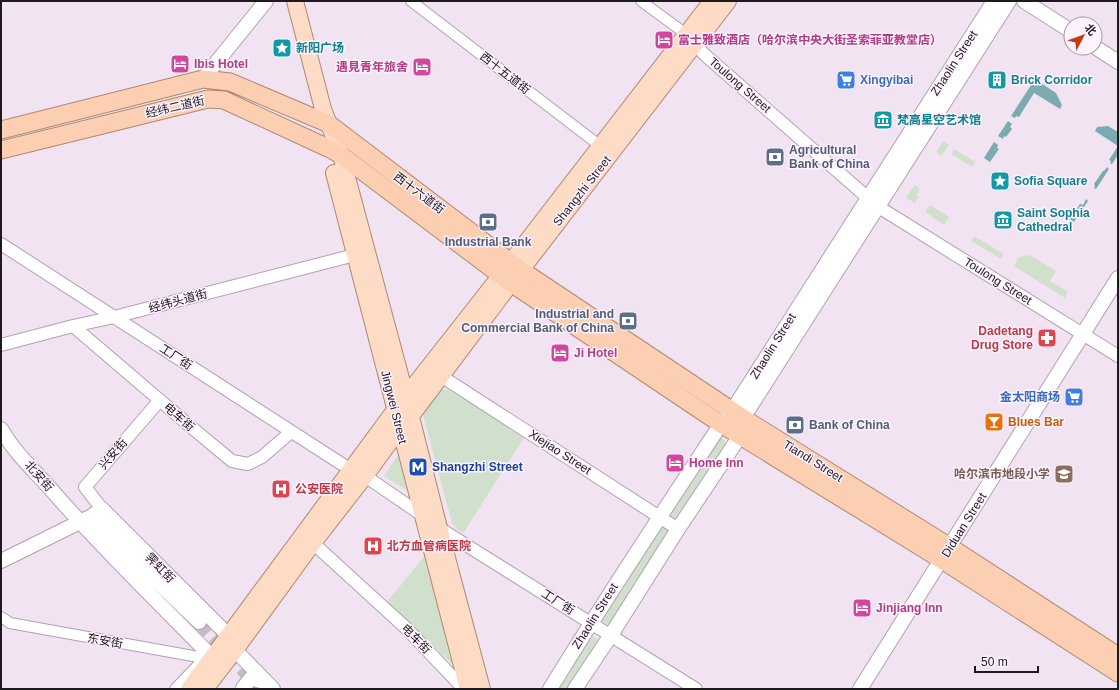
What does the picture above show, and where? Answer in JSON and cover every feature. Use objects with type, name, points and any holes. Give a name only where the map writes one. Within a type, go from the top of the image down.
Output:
[{"type":"highway","name":"经纬二道街","points":[[1,130],[203,79],[230,82],[326,117]]},
{"type":"highway","name":"经纬二道街","points":[[1,150],[208,99],[224,100],[334,152]]},
{"type":"highway","name":"西十六道街","points":[[326,117],[511,273]]},
{"type":"highway","name":"西十六道街","points":[[334,152],[511,273]]},
{"type":"highway","name":"Tiandi Street","points":[[511,273],[737,414],[946,553],[1118,673]]},
{"type":"highway","name":"Tiandi Street","points":[[511,273],[721,424],[740,436],[946,553],[1118,656]]},
{"type":"main road","points":[[203,79],[266,1]]},
{"type":"main road","points":[[288,1],[315,102],[326,117]]},
{"type":"main road","points":[[295,1],[334,152]]},
{"type":"main road","name":"Shangzhi Street","points":[[205,689],[313,542],[358,473],[395,410],[511,273],[690,39],[712,1]]},
{"type":"main road","name":"Shangzhi Street","points":[[189,689],[208,658],[358,473],[411,416],[441,376],[599,146],[690,39],[728,1]]},
{"type":"main road","name":"Zhaolin Street","points":[[873,202],[994,1]]},
{"type":"main road","name":"Zhaolin Street","points":[[550,689],[591,622],[721,424],[737,414],[873,202],[1009,1]]},
{"type":"main road","points":[[1024,1],[1063,26]]},
{"type":"main road","points":[[1034,1],[1063,19]]},
{"type":"main road","points":[[1103,44],[1118,54]]},
{"type":"main road","points":[[1103,52],[1118,62]]},
{"type":"main road","name":"Jingwei Street","points":[[334,152],[355,255],[468,689]]},
{"type":"main road","name":"Jingwei Street","points":[[334,152],[406,397],[482,689]]},
{"type":"main road","name":"Diduan Street","points":[[860,689],[1118,278]]},
{"type":"main road","name":"Zhaolin Street","points":[[575,689],[740,436],[737,414]]},
{"type":"main road","name":"北安街","points":[[1,429],[6,439],[20,455],[90,516]]},
{"type":"main road","points":[[1,561],[90,516],[208,658]]},
{"type":"main road","name":"霁虹街","points":[[90,516],[199,622]]},
{"type":"main road","name":"霁虹街","points":[[90,516],[228,635]]},
{"type":"main road","points":[[235,650],[270,686]]},
{"type":"main road","points":[[244,689],[243,688],[251,678],[270,686]]},
{"type":"street","name":"西十五道街","points":[[411,1],[599,146]]},
{"type":"street","points":[[641,1],[690,39]]},
{"type":"street","name":"Toulong Street","points":[[690,39],[705,55],[873,202],[1118,356]]},
{"type":"street","name":"工厂街","points":[[1,244],[422,515]]},
{"type":"street","name":"经纬头道街","points":[[1,345],[355,255]]},
{"type":"street","name":"电车街","points":[[73,326],[232,461],[248,464],[262,457],[291,432]]},
{"type":"street","name":"Xiejiao Street","points":[[441,376],[678,529]]},
{"type":"street","name":"兴安街","points":[[90,516],[85,487],[160,400]]},
{"type":"street","name":"工厂街","points":[[439,528],[696,689]]},
{"type":"street","name":"电车街","points":[[313,542],[406,628],[464,689]]},
{"type":"street","name":"东安街","points":[[1,617],[10,623],[208,658]]},
{"type":"street","points":[[175,689],[208,658]]},
{"type":"green space","points":[[943,141],[949,145],[941,156],[936,152]]},
{"type":"green space","points":[[954,149],[975,162],[972,167],[951,154]]},
{"type":"green space","points":[[915,185],[920,189],[916,195],[919,197],[915,203],[906,198]]},
{"type":"green space","points":[[930,205],[949,217],[944,225],[925,212]]},
{"type":"green space","points":[[974,236],[1004,254],[1001,259],[971,241]]},
{"type":"green space","points":[[1030,255],[1056,271],[1050,281],[1068,292],[1065,298],[1014,266],[1019,257]]},
{"type":"green space","points":[[440,390],[448,390],[525,436],[464,532],[458,530],[452,523],[424,419],[424,406]]},
{"type":"green space","points":[[717,438],[722,438],[725,441],[726,447],[678,518],[670,516],[669,513]]},
{"type":"green space","points":[[400,452],[411,493],[384,476]]},
{"type":"green space","points":[[663,525],[671,531],[613,624],[609,625],[602,621],[601,617],[659,526]]},
{"type":"green space","points":[[425,551],[454,662],[451,663],[387,602],[423,558]]},
{"type":"green space","points":[[594,637],[599,640],[600,643],[571,689],[559,689],[589,640]]},
{"type":"water","points":[[1035,79],[1056,93],[1062,105],[1060,109],[1034,93],[1019,117],[1016,116],[1015,118],[1011,116]]},
{"type":"water","points":[[1008,121],[1012,124],[1010,127],[1012,129],[1006,137],[1004,136],[1003,139],[998,136]]},
{"type":"water","points":[[1108,126],[1118,132],[1118,146],[1095,131],[1097,127]]},
{"type":"water","points":[[994,142],[998,145],[997,148],[999,149],[990,162],[984,158]]},
{"type":"water","points":[[1118,146],[1118,155],[1112,164],[1109,160]]},
{"type":"water","points":[[1107,167],[1109,169],[1096,189],[1094,188],[1094,184]]},
{"type":"water","points":[[1086,199],[1088,201],[1074,222],[1070,219],[1080,204],[1083,205]]},
{"type":"tunnel","points":[[199,622],[261,689]]},
{"type":"place","name":"富士雅致酒店（哈尔滨中央大街圣索菲亚教堂店）","points":[[664,40]]},
{"type":"place","name":"新阳广场","points":[[282,48]]},
{"type":"place","name":"Ibis Hotel","points":[[180,64]]},
{"type":"place","name":"遇見青年旅舍","points":[[422,67]]},
{"type":"place","name":"Xingyibai","points":[[846,80]]},
{"type":"place","name":"Brick Corridor","points":[[997,80]]},
{"type":"place","name":"梵高星空艺术馆","points":[[883,120]]},
{"type":"place","name":"Agricultural Bank of China","points":[[775,157]]},
{"type":"place","name":"Sofia Square","points":[[1000,181]]},
{"type":"place","name":"Saint Sophia Cathedral","points":[[1003,220]]},
{"type":"place","name":"Industrial Bank","points":[[488,222]]},
{"type":"place","name":"Industrial and Commercial Bank of China","points":[[628,321]]},
{"type":"place","name":"Dadetang Drug Store","points":[[1047,338]]},
{"type":"place","name":"Ji Hotel","points":[[560,353]]},
{"type":"place","name":"金太阳商场","points":[[1074,397]]},
{"type":"place","name":"Blues Bar","points":[[994,422]]},
{"type":"place","name":"Bank of China","points":[[795,425]]},
{"type":"place","name":"Home Inn","points":[[675,463]]},
{"type":"place","name":"Shangzhi Street","points":[[418,467]]},
{"type":"place","name":"哈尔滨市地段小学","points":[[1064,474]]},
{"type":"place","name":"公安医院","points":[[281,489]]},
{"type":"place","name":"北方血管病医院","points":[[373,546]]},
{"type":"place","name":"Jinjiang Inn","points":[[862,608]]}]
